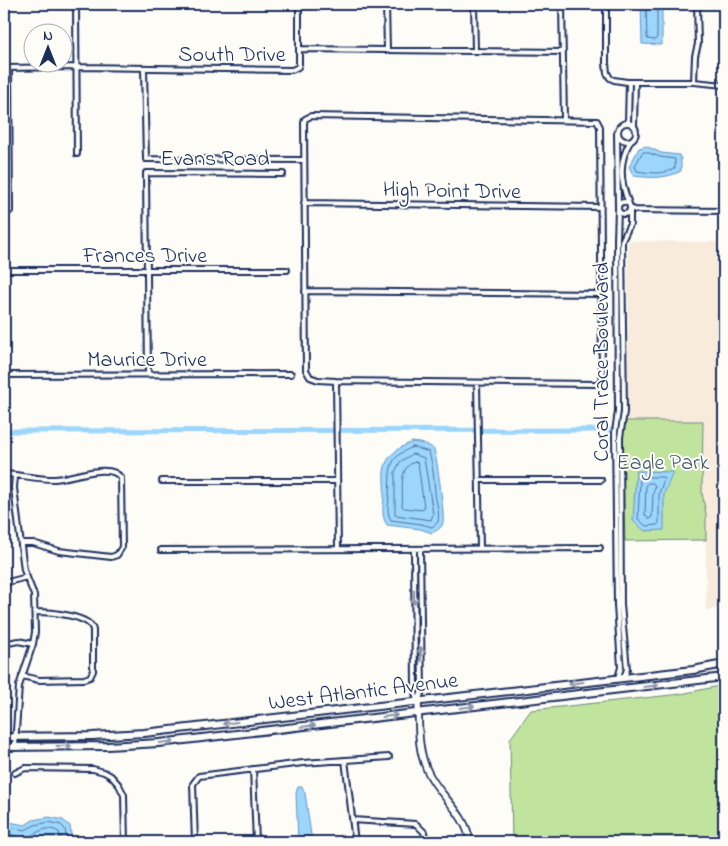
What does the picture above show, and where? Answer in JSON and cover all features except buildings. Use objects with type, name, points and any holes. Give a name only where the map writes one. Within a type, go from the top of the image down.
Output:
[{"type":"main road","name":"West Atlantic Avenue","points":[[4,737],[120,735],[418,702],[724,664]]},
{"type":"main road","name":"West Atlantic Avenue","points":[[4,746],[136,745],[724,677]]},
{"type":"main road","points":[[603,692],[619,684],[621,678]]},
{"type":"main road","points":[[258,720],[260,731]]},
{"type":"street","points":[[76,4],[77,154]]},
{"type":"street","points":[[299,4],[299,49]]},
{"type":"street","points":[[386,4],[387,50]]},
{"type":"street","points":[[474,4],[475,51]]},
{"type":"street","points":[[562,4],[564,120]]},
{"type":"street","points":[[606,4],[606,63],[607,73],[610,78],[629,82],[694,82],[724,86]]},
{"type":"street","points":[[694,82],[694,56],[698,44],[698,4]]},
{"type":"street","name":"South Drive","points":[[6,68],[292,70],[298,67],[299,49],[563,52]]},
{"type":"street","points":[[4,215],[10,211],[6,68]]},
{"type":"street","points":[[144,69],[146,159],[304,160]]},
{"type":"street","points":[[628,122],[629,82]]},
{"type":"street","name":"Coral Trace Boulevard","points":[[621,678],[627,669],[622,605],[620,431],[624,412],[622,241],[630,224],[630,208],[623,184],[622,159],[624,152],[636,134],[634,126],[635,82]]},
{"type":"street","points":[[311,116],[564,120],[594,120],[599,124],[602,378],[599,383],[336,380],[313,379],[308,375],[306,370],[305,290],[305,119],[311,116]]},
{"type":"street","points":[[628,122],[634,126]]},
{"type":"street","points":[[628,122],[620,125],[617,132],[623,140],[631,140]]},
{"type":"street","name":"Coral Trace Boulevard","points":[[617,132],[618,412],[615,432],[617,605],[621,678]]},
{"type":"street","name":"Evans Road","points":[[147,270],[146,173],[283,174]]},
{"type":"street","points":[[630,208],[627,213],[622,214],[618,208],[620,203],[624,202],[635,210],[724,211]]},
{"type":"street","name":"High Point Drive","points":[[304,203],[600,207]]},
{"type":"street","name":"Frances Drive","points":[[4,270],[287,270]]},
{"type":"street","points":[[147,270],[148,374]]},
{"type":"street","points":[[305,290],[601,294]]},
{"type":"street","name":"Maurice Drive","points":[[4,375],[290,374]]},
{"type":"street","points":[[336,380],[338,549]]},
{"type":"street","points":[[477,383],[480,548]]},
{"type":"street","points":[[4,474],[58,479],[96,472],[114,472],[119,475],[121,481],[122,547],[120,553],[114,557],[59,551],[33,543],[21,543]]},
{"type":"street","points":[[15,475],[14,488],[24,570],[34,591],[35,632],[17,698],[15,746]]},
{"type":"street","points":[[479,480],[601,480]]},
{"type":"street","points":[[162,481],[337,481]]},
{"type":"street","points":[[161,550],[600,548]]},
{"type":"street","points":[[414,549],[415,693],[418,702],[420,750],[427,771],[463,819],[470,842]]},
{"type":"street","points":[[418,702],[422,691],[420,549]]},
{"type":"street","points":[[4,583],[27,577]]},
{"type":"street","points":[[22,676],[39,680],[84,679],[90,677],[93,671],[93,627],[88,622],[54,612],[34,612]]},
{"type":"street","points":[[4,644],[18,641],[32,644]]},
{"type":"street","points":[[194,842],[193,788],[194,780],[199,776],[253,769],[389,757]]},
{"type":"street","points":[[345,760],[355,842]]},
{"type":"street","points":[[15,773],[25,768],[93,769],[108,774],[117,781],[124,795],[125,842]]},
{"type":"street","points":[[253,769],[256,842]]},
{"type":"street","points":[[352,820],[416,824],[424,832],[426,842]]},
{"type":"shaded area","points":[[628,241],[724,242],[724,608],[706,610],[706,514],[702,493],[703,422],[628,421]]},
{"type":"green space","name":"Eagle Park","points":[[624,421],[703,421],[702,493],[706,514],[706,540],[625,541],[622,430]]},
{"type":"green space","points":[[724,685],[724,842],[512,842],[510,739],[531,710],[681,694]]},
{"type":"water","points":[[641,4],[662,4],[662,45],[642,44]]},
{"type":"water","points":[[646,146],[661,153],[679,155],[681,171],[664,177],[634,176],[629,167],[639,148]]},
{"type":"water","points":[[413,442],[430,446],[434,450],[443,523],[439,529],[432,533],[420,529],[387,525],[384,517],[385,465],[394,452]]},
{"type":"water","points":[[636,471],[673,472],[664,494],[664,530],[645,531],[633,521]]},
{"type":"water","points":[[298,787],[302,787],[305,793],[312,842],[298,842],[296,793]]},
{"type":"water","points":[[49,817],[63,820],[70,826],[72,842],[4,842],[4,821],[25,825],[33,820]]},
{"type":"waterway","points":[[4,431],[612,430]]}]
